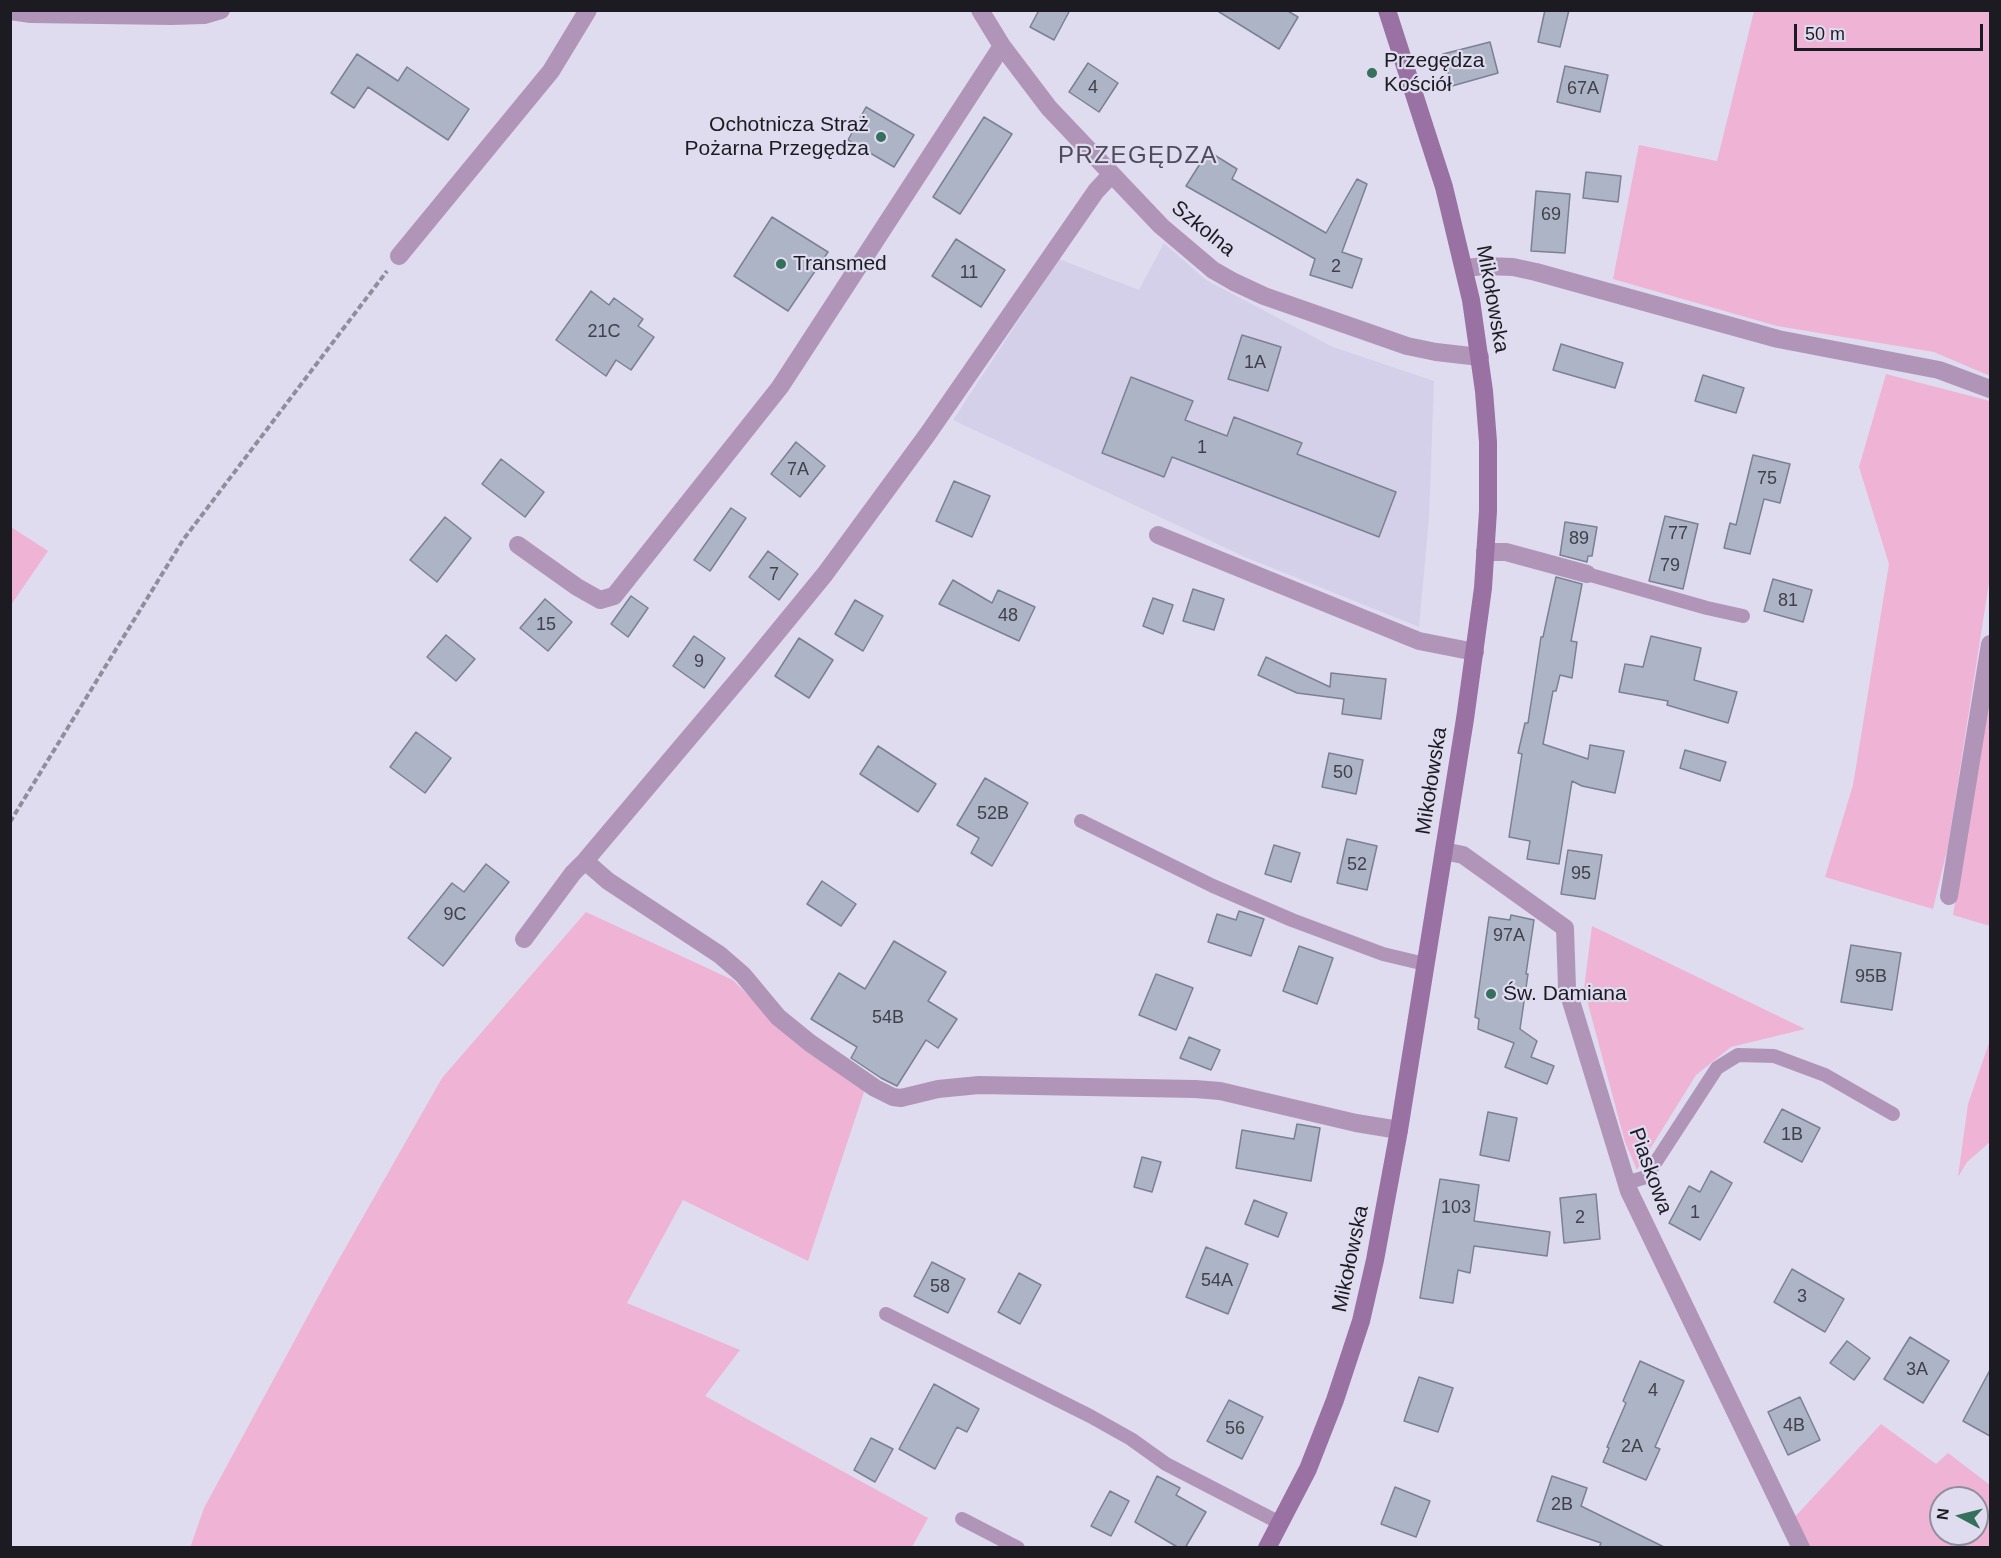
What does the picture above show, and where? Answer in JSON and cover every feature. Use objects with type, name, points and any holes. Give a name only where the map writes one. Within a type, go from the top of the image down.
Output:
[{"type":"main road","name":"Mikołowska","points":[[1267,1548],[1316,1450],[1352,1351],[1376,1260],[1399,1130],[1475,652],[1485,552],[1488,442],[1480,357],[1465,268],[1436,162],[1387,10]]},
{"type":"street","points":[[11,12],[42,15],[171,16],[204,15],[221,10]]},
{"type":"street","points":[[399,256],[551,71],[588,10]]},
{"type":"street","name":"Szkolna","points":[[980,10],[1002,46],[1049,108],[1112,176],[1182,245],[1213,270],[1234,282],[1298,309],[1407,346],[1445,354],[1480,357]]},
{"type":"street","points":[[518,545],[577,587],[600,600],[614,596],[780,387],[1002,46]]},
{"type":"street","points":[[524,939],[573,873],[825,574],[927,435],[1096,191],[1112,176]]},
{"type":"street","points":[[1465,268],[1513,267],[1536,272],[1778,339],[1939,370],[1990,389]]},
{"type":"street","points":[[1158,535],[1419,641],[1475,652]]},
{"type":"street","points":[[1485,552],[1506,552],[1587,574]]},
{"type":"street","points":[[1949,896],[1972,766],[1990,644]]},
{"type":"street","name":"Piaskowa","points":[[1444,851],[1463,855],[1565,928],[1567,988],[1626,1183],[1801,1548]]},
{"type":"street","points":[[585,861],[608,881],[720,955],[743,975],[778,1017],[810,1043],[875,1088],[893,1097],[902,1098],[938,1089],[979,1085],[1194,1089],[1220,1091],[1399,1130]]},
{"type":"lane","points":[[1587,574],[1743,616]]},
{"type":"lane","points":[[1081,821],[1213,886],[1292,920],[1383,954],[1425,964]]},
{"type":"lane","points":[[1626,1183],[1646,1177],[1717,1068],[1738,1055],[1774,1056],[1825,1075],[1893,1114]]},
{"type":"lane","points":[[886,1314],[1090,1416],[1131,1439],[1166,1464],[1280,1524]]},
{"type":"lane","points":[[962,1519],[1018,1548]]},
{"type":"path","points":[[10,822],[183,540],[399,256]]},
{"type":"shaded area","points":[[1754,11],[1990,11],[1990,376],[1934,352],[1777,326],[1613,279],[1639,145],[1717,161]]},
{"type":"shaded area","points":[[1164,243],[1206,280],[1333,347],[1434,381],[1429,518],[1419,627],[1245,557],[953,420],[1059,259],[1139,290]]},
{"type":"shaded area","points":[[1886,374],[1990,401],[1990,576],[1948,846],[1933,909],[1825,877],[1853,785],[1889,564],[1859,467]]},
{"type":"shaded area","points":[[11,527],[48,551],[11,605]]},
{"type":"shaded area","points":[[1990,687],[1990,926],[1953,915]]},
{"type":"shaded area","points":[[586,912],[733,980],[786,1034],[865,1089],[808,1261],[683,1200],[627,1303],[740,1350],[705,1396],[928,1518],[912,1547],[190,1548],[204,1508],[330,1275],[442,1078]]},
{"type":"shaded area","points":[[1592,926],[1805,1029],[1731,1047],[1696,1075],[1637,1170],[1625,1142],[1584,989]]},
{"type":"shaded area","points":[[1990,1040],[1990,1142],[1967,1162],[1958,1177],[1968,1104]]},
{"type":"shaded area","points":[[1881,1424],[1936,1464],[1948,1453],[1990,1485],[1990,1547],[1806,1547],[1792,1520]]},
{"type":"building","points":[[1039,10],[1070,10],[1054,40],[1030,27]]},
{"type":"building","points":[[1216,10],[1286,10],[1298,17],[1279,49]]},
{"type":"building","points":[[1545,10],[1569,10],[1560,47],[1538,42]]},
{"type":"building","points":[[1490,42],[1498,73],[1452,86],[1443,54]]},
{"type":"building","points":[[357,54],[398,81],[407,67],[469,109],[448,140],[368,87],[354,108],[331,93]]},
{"type":"building","points":[[1088,63],[1118,83],[1099,112],[1069,92]]},
{"type":"building","points":[[1565,66],[1608,75],[1600,112],[1557,102]]},
{"type":"building","name":"Ochotnicza Straż Pożarna Przegędza","points":[[866,107],[914,135],[894,167],[848,140]]},
{"type":"building","points":[[984,117],[1012,134],[960,214],[933,197]]},
{"type":"building","points":[[1208,151],[1237,169],[1232,179],[1326,233],[1357,179],[1367,184],[1342,252],[1362,259],[1352,288],[1310,275],[1315,259],[1186,186]]},
{"type":"building","points":[[1586,172],[1621,176],[1618,202],[1583,198]]},
{"type":"building","points":[[1536,191],[1570,194],[1565,253],[1531,251]]},
{"type":"building","name":"Transmed","points":[[772,217],[828,252],[788,311],[734,276]]},
{"type":"building","points":[[956,239],[1005,270],[981,307],[932,276]]},
{"type":"building","points":[[591,291],[609,305],[614,298],[643,319],[638,326],[654,337],[631,370],[616,360],[606,376],[556,340]]},
{"type":"building","points":[[1242,335],[1281,347],[1268,391],[1228,379]]},
{"type":"building","points":[[1561,344],[1623,363],[1615,388],[1553,370]]},
{"type":"building","points":[[1703,375],[1744,388],[1736,413],[1695,401]]},
{"type":"building","points":[[1131,377],[1193,401],[1185,420],[1227,436],[1234,417],[1302,443],[1297,454],[1396,492],[1379,537],[1172,457],[1164,477],[1102,453]]},
{"type":"building","points":[[796,442],[825,466],[800,497],[771,474]]},
{"type":"building","points":[[1753,455],[1790,464],[1780,503],[1764,499],[1750,554],[1724,548],[1730,523],[1736,525]]},
{"type":"building","points":[[501,459],[544,492],[525,517],[482,484]]},
{"type":"building","points":[[954,481],[990,496],[972,537],[936,521]]},
{"type":"building","points":[[731,508],[746,518],[710,571],[694,560]]},
{"type":"building","points":[[1665,516],[1698,524],[1683,589],[1649,581]]},
{"type":"building","points":[[445,517],[471,538],[437,582],[410,560]]},
{"type":"building","points":[[1565,522],[1597,527],[1592,556],[1588,556],[1587,562],[1560,555]]},
{"type":"building","points":[[768,551],[798,574],[779,600],[749,577]]},
{"type":"building","points":[[1556,577],[1582,584],[1571,641],[1577,642],[1572,678],[1560,675],[1556,691],[1553,691],[1543,744],[1588,759],[1590,745],[1624,751],[1615,793],[1582,786],[1572,781],[1559,864],[1527,859],[1530,841],[1509,837],[1522,754],[1518,753],[1525,723],[1528,723],[1541,637],[1543,637]]},
{"type":"building","points":[[1773,579],[1812,590],[1803,622],[1764,611]]},
{"type":"building","points":[[953,580],[992,603],[998,590],[1035,607],[1019,641],[939,604]]},
{"type":"building","points":[[1193,589],[1224,599],[1214,630],[1183,621]]},
{"type":"building","points":[[631,596],[648,608],[628,637],[611,624]]},
{"type":"building","points":[[1153,598],[1173,605],[1163,634],[1143,626]]},
{"type":"building","points":[[545,599],[572,622],[548,651],[520,628]]},
{"type":"building","points":[[855,600],[883,616],[863,651],[835,634]]},
{"type":"building","points":[[446,635],[475,659],[456,681],[427,657]]},
{"type":"building","points":[[694,636],[725,658],[704,688],[673,666]]},
{"type":"building","points":[[1651,636],[1701,648],[1694,680],[1737,692],[1728,723],[1667,705],[1668,701],[1619,692],[1625,664],[1643,667]]},
{"type":"building","points":[[799,638],[833,660],[809,698],[775,676]]},
{"type":"building","points":[[1266,657],[1330,687],[1331,673],[1386,679],[1381,719],[1342,714],[1344,699],[1297,693],[1258,675]]},
{"type":"building","points":[[416,732],[451,758],[425,793],[390,767]]},
{"type":"building","points":[[878,746],[936,784],[918,812],[860,774]]},
{"type":"building","points":[[1685,750],[1726,762],[1720,781],[1680,768]]},
{"type":"building","points":[[1329,753],[1363,760],[1356,794],[1322,787]]},
{"type":"building","points":[[985,778],[1028,803],[992,866],[971,853],[979,838],[957,825]]},
{"type":"building","points":[[1347,839],[1377,846],[1367,890],[1337,883]]},
{"type":"building","points":[[1274,845],[1300,853],[1291,882],[1265,874]]},
{"type":"building","points":[[1568,850],[1602,855],[1595,899],[1561,894]]},
{"type":"building","points":[[486,864],[509,882],[443,966],[408,938],[452,883],[464,892]]},
{"type":"building","points":[[822,881],[856,904],[841,926],[807,904]]},
{"type":"building","points":[[1239,911],[1264,919],[1251,956],[1208,942],[1217,914],[1236,920]]},
{"type":"building","points":[[1511,915],[1534,920],[1520,1029],[1537,1041],[1531,1057],[1554,1066],[1547,1084],[1505,1067],[1514,1043],[1478,1029],[1479,1019],[1475,1017],[1489,917],[1510,920]]},
{"type":"building","points":[[894,941],[946,972],[928,1001],[957,1019],[938,1048],[926,1040],[897,1086],[851,1058],[857,1047],[811,1019],[839,973],[865,989]]},
{"type":"building","points":[[1851,945],[1901,953],[1892,1010],[1841,1002]]},
{"type":"building","points":[[1299,946],[1333,958],[1317,1004],[1283,991]]},
{"type":"building","points":[[1156,974],[1193,988],[1176,1030],[1139,1015]]},
{"type":"building","points":[[1189,1037],[1220,1050],[1211,1070],[1180,1058]]},
{"type":"building","points":[[1782,1109],[1820,1128],[1802,1162],[1764,1142]]},
{"type":"building","points":[[1488,1112],[1517,1118],[1509,1161],[1480,1155]]},
{"type":"building","points":[[1297,1124],[1320,1128],[1311,1181],[1236,1168],[1242,1130],[1294,1139]]},
{"type":"building","points":[[1142,1157],[1161,1162],[1152,1192],[1134,1187]]},
{"type":"building","points":[[1711,1171],[1732,1183],[1700,1240],[1669,1223],[1689,1186],[1700,1192]]},
{"type":"building","points":[[1440,1179],[1479,1185],[1474,1221],[1550,1232],[1547,1256],[1474,1246],[1470,1273],[1458,1270],[1453,1303],[1420,1298]]},
{"type":"building","points":[[1596,1194],[1600,1239],[1564,1243],[1560,1198]]},
{"type":"building","points":[[1254,1200],[1287,1213],[1278,1237],[1245,1224]]},
{"type":"building","points":[[1206,1247],[1248,1264],[1228,1314],[1186,1297]]},
{"type":"building","points":[[932,1262],[965,1279],[948,1313],[914,1296]]},
{"type":"building","points":[[1792,1269],[1844,1299],[1825,1332],[1774,1302]]},
{"type":"building","points":[[1019,1273],[1041,1285],[1020,1324],[998,1312]]},
{"type":"building","points":[[1910,1337],[1949,1361],[1923,1403],[1884,1379]]},
{"type":"building","points":[[1847,1341],[1870,1358],[1854,1380],[1830,1363]]},
{"type":"building","points":[[1640,1361],[1684,1381],[1655,1447],[1660,1449],[1646,1480],[1603,1462],[1626,1403],[1623,1401]]},
{"type":"building","points":[[1990,1370],[1990,1436],[1963,1421]]},
{"type":"building","points":[[1419,1377],[1453,1388],[1438,1432],[1404,1421]]},
{"type":"building","points":[[934,1384],[979,1409],[967,1432],[957,1427],[935,1469],[899,1449]]},
{"type":"building","points":[[1800,1397],[1820,1440],[1788,1455],[1768,1412]]},
{"type":"building","points":[[1229,1400],[1263,1417],[1242,1459],[1207,1441]]},
{"type":"building","points":[[871,1438],[893,1449],[875,1482],[854,1470]]},
{"type":"building","points":[[1157,1476],[1180,1488],[1176,1495],[1206,1512],[1185,1548],[1179,1548],[1135,1522]]},
{"type":"building","points":[[1552,1476],[1587,1488],[1581,1506],[1666,1548],[1599,1548],[1601,1543],[1537,1521]]},
{"type":"building","points":[[1395,1487],[1430,1501],[1416,1537],[1381,1524]]},
{"type":"building","points":[[1110,1491],[1129,1501],[1111,1536],[1091,1526]]},
{"type":"place","name":"Przegędza Kościół","points":[[1372,73]]},
{"type":"place","name":"Ochotnicza Straż Pożarna Przegędza","points":[[881,137]]},
{"type":"place","name":"Transmed","points":[[781,264]]},
{"type":"place","name":"Św. Damiana","points":[[1491,994]]},
{"type":"district","name":"PRZEGĘDZA","points":[[1138,156]]}]
